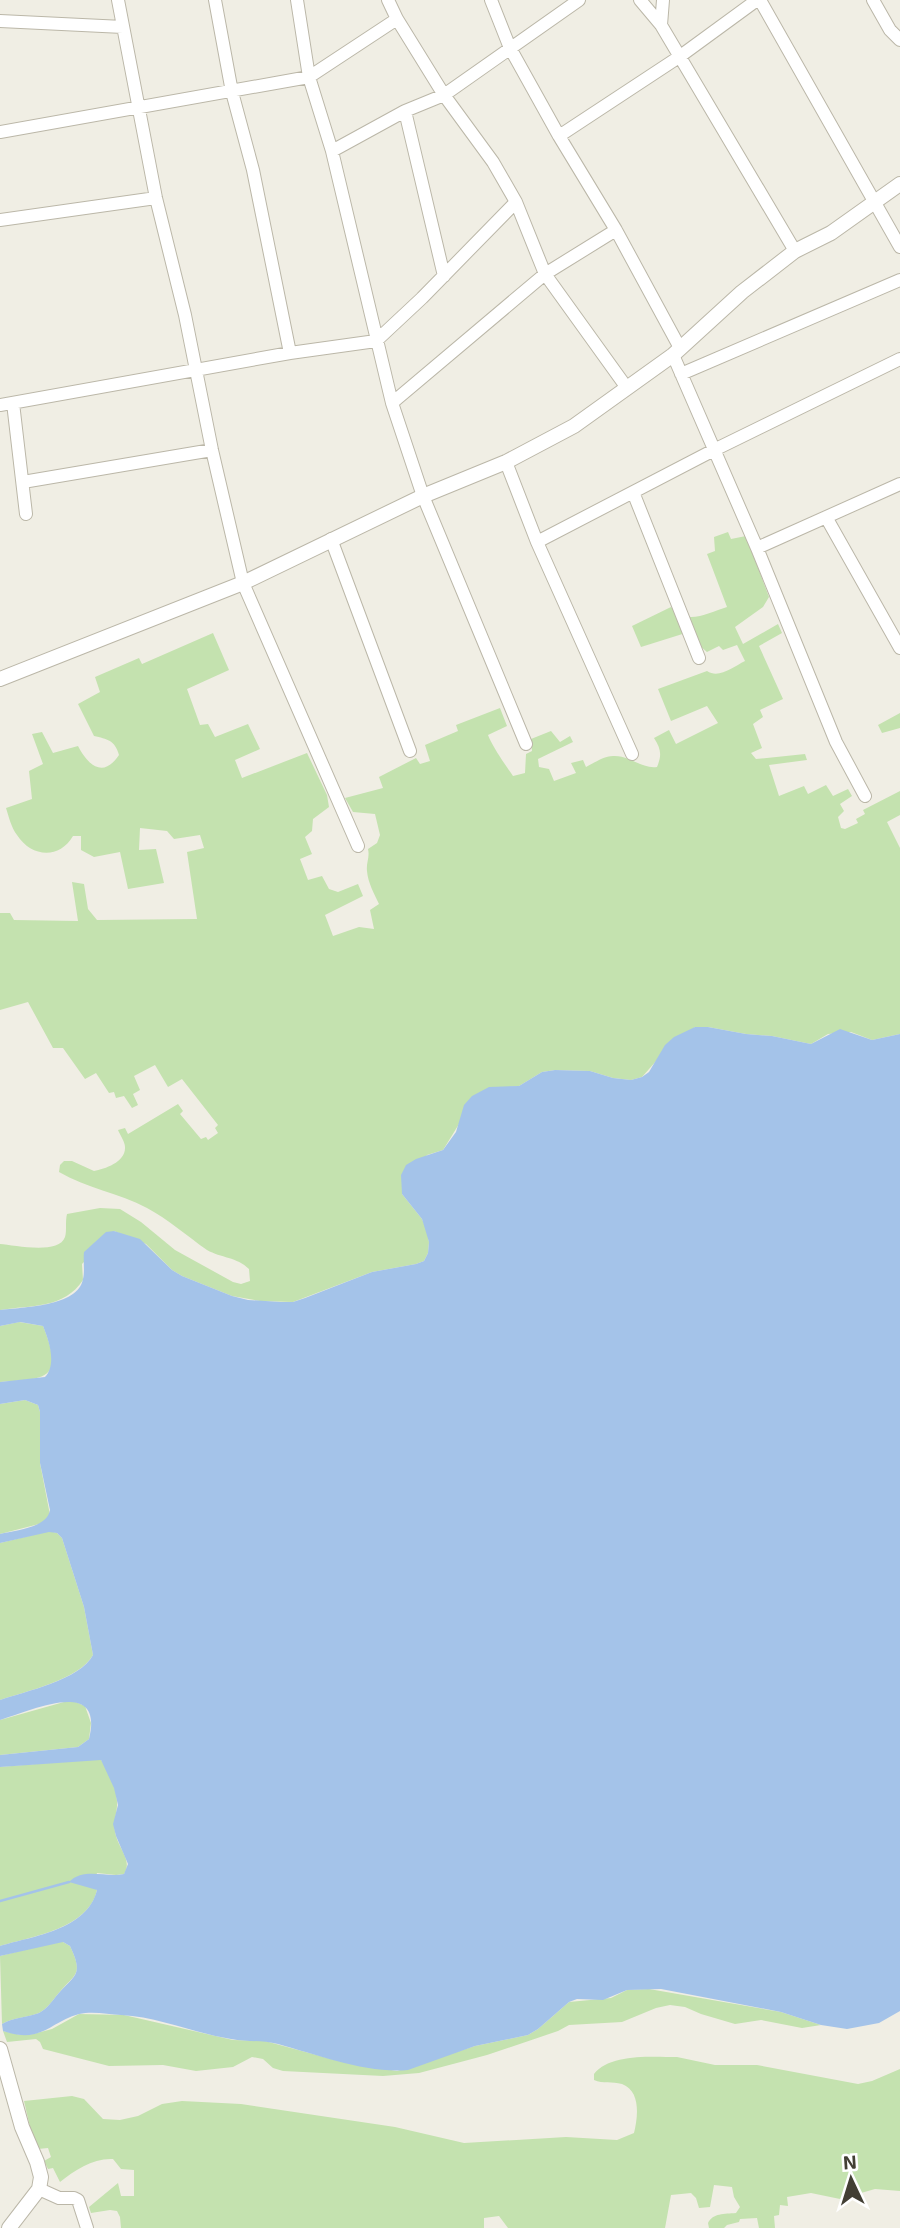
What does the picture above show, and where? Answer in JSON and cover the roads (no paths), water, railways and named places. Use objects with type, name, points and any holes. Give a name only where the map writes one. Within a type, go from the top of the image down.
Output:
[{"type":"street","points":[[118,0],[156,198],[243,583],[358,846]]},
{"type":"street","points":[[215,0],[232,92],[253,170],[290,353]]},
{"type":"street","points":[[297,0],[309,77],[332,150],[392,403],[423,496],[526,744]]},
{"type":"street","points":[[388,0],[444,95],[493,162],[516,202],[545,274],[627,388]]},
{"type":"street","points":[[491,0],[510,48],[616,230],[676,352],[681,374],[757,548],[836,742],[865,796]]},
{"type":"street","points":[[332,150],[404,111],[444,95],[579,0]]},
{"type":"street","points":[[640,0],[661,25],[795,251]]},
{"type":"street","points":[[661,25],[663,0]]},
{"type":"street","points":[[559,136],[679,57],[758,0],[900,247]]},
{"type":"street","points":[[873,0],[890,30],[900,40]]},
{"type":"street","points":[[0,132],[309,77],[397,19]]},
{"type":"street","points":[[0,20],[123,27]]},
{"type":"street","points":[[404,111],[444,276]]},
{"type":"street","points":[[0,678],[243,583],[423,496],[506,462],[574,426],[676,352],[742,292],[795,251],[831,233],[900,184]]},
{"type":"street","points":[[0,220],[156,198]]},
{"type":"street","points":[[26,514],[23,482],[7,404],[290,353],[376,341],[516,202]]},
{"type":"street","points":[[392,403],[545,274],[616,230]]},
{"type":"street","points":[[681,374],[900,280]]},
{"type":"street","points":[[537,542],[714,450],[900,359]]},
{"type":"street","points":[[23,482],[212,450]]},
{"type":"street","points":[[506,462],[537,542],[632,754]]},
{"type":"street","points":[[757,548],[900,484]]},
{"type":"street","points":[[633,492],[699,658]]},
{"type":"street","points":[[826,517],[900,648]]},
{"type":"street","points":[[331,539],[410,751]]},
{"type":"street","points":[[1,2054],[22,2127],[41,2177],[40,2189],[9,2228]]},
{"type":"street","points":[[40,2189],[59,2198],[78,2200],[87,2228]]},
{"type":"water","points":[[695,1027],[772,1036],[811,1044],[840,1029],[872,1040],[900,1034],[900,2011],[879,2023],[847,2029],[821,2025],[781,2012],[661,1989],[627,1990],[603,2000],[577,1999],[569,2002],[528,2035],[475,2046],[408,2070],[360,2066],[278,2044],[231,2039],[135,2016],[84,2013],[36,2034],[3,2031],[2,2024],[45,2009],[73,1978],[77,1969],[70,1946],[63,1942],[0,1956],[0,1946],[71,1923],[91,1903],[97,1890],[69,1882],[81,1875],[124,1874],[128,1864],[113,1824],[118,1805],[114,1788],[101,1760],[0,1767],[0,1755],[78,1747],[89,1739],[91,1719],[86,1708],[76,1703],[61,1702],[0,1720],[0,1700],[65,1678],[86,1664],[93,1655],[84,1607],[62,1538],[57,1533],[49,1532],[0,1543],[0,1534],[37,1524],[48,1516],[50,1510],[40,1463],[38,1405],[25,1400],[0,1404],[0,1382],[45,1377],[51,1366],[51,1359],[43,1326],[20,1322],[0,1326],[0,1310],[48,1304],[71,1295],[79,1288],[83,1279],[84,1252],[106,1232],[114,1231],[140,1239],[172,1270],[182,1276],[248,1300],[293,1302],[372,1272],[424,1261],[429,1242],[422,1219],[402,1194],[401,1175],[406,1165],[416,1159],[443,1150],[456,1132],[464,1105],[472,1096],[489,1087],[519,1086],[542,1072],[555,1070],[590,1071],[631,1080],[642,1077],[649,1072],[665,1045],[674,1037]]},
{"type":"waterway","points":[[0,1901],[69,1882]]}]
